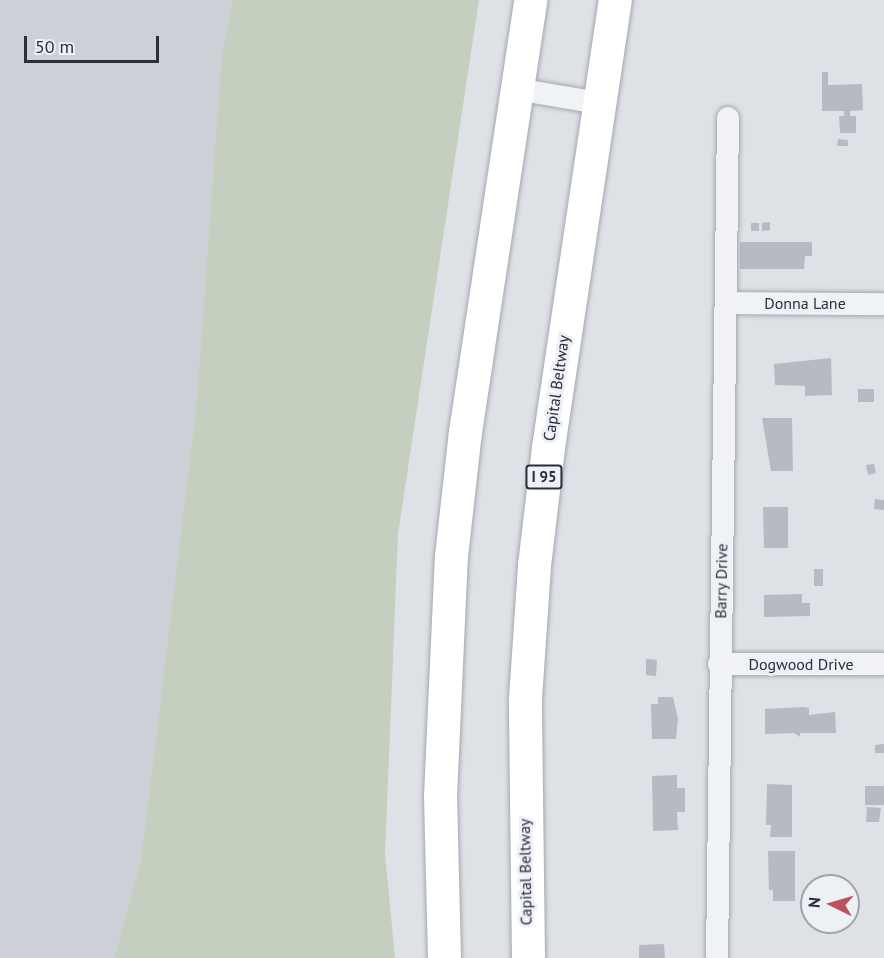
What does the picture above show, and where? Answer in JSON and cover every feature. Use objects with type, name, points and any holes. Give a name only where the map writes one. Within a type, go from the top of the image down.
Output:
[{"type":"highway","points":[[444,958],[440,796],[451,556],[465,432],[530,0]]},
{"type":"highway","name":"Capital Beltway","points":[[528,958],[525,698],[534,565],[615,0]]},
{"type":"street","points":[[516,89],[599,103]]},
{"type":"street","name":"Barry Drive","points":[[717,958],[719,664],[728,118]]},
{"type":"street","name":"Donna Lane","points":[[726,303],[884,304]]},
{"type":"street","name":"Dogwood Drive","points":[[719,664],[884,664]]},
{"type":"shaded area","points":[[0,0],[232,0],[221,62],[196,407],[141,859],[114,958],[0,958]]},
{"type":"green space","points":[[232,0],[479,0],[398,534],[385,854],[395,958],[114,958],[141,859],[196,407],[221,62]]},
{"type":"building","points":[[822,72],[828,72],[828,85],[862,84],[863,110],[850,111],[850,116],[856,116],[856,133],[840,133],[839,116],[844,116],[844,111],[822,111]]},
{"type":"building","points":[[838,139],[848,140],[848,146],[837,146]]},
{"type":"building","points":[[770,222],[770,230],[762,231],[762,223]]},
{"type":"building","points":[[751,223],[759,223],[759,231],[751,231]]},
{"type":"building","points":[[740,242],[812,242],[812,256],[805,256],[804,269],[740,269]]},
{"type":"building","points":[[831,358],[832,395],[805,396],[805,386],[775,385],[774,364]]},
{"type":"building","points":[[858,389],[874,389],[874,402],[858,402]]},
{"type":"building","points":[[762,418],[792,418],[793,471],[771,471]]},
{"type":"building","points":[[874,464],[876,473],[868,475],[866,465]]},
{"type":"building","points":[[875,499],[884,500],[884,510],[874,509]]},
{"type":"building","points":[[763,507],[788,507],[788,548],[764,548]]},
{"type":"building","points":[[814,569],[823,569],[823,586],[814,586]]},
{"type":"building","points":[[802,594],[802,603],[810,603],[810,616],[764,617],[764,595]]},
{"type":"building","points":[[646,659],[657,660],[656,676],[646,675]]},
{"type":"building","points":[[658,697],[673,697],[678,719],[676,739],[652,739],[651,704],[658,704]]},
{"type":"building","points":[[809,708],[809,715],[835,712],[836,733],[800,733],[800,737],[794,733],[765,734],[765,709]]},
{"type":"building","points":[[884,744],[884,753],[875,753],[875,745]]},
{"type":"building","points":[[677,775],[677,788],[685,788],[685,812],[677,812],[678,830],[653,831],[652,776]]},
{"type":"building","points":[[767,784],[792,785],[792,837],[770,837],[771,825],[766,825]]},
{"type":"building","points":[[865,786],[884,786],[884,805],[865,805]]},
{"type":"building","points":[[867,807],[881,808],[879,822],[866,822]]},
{"type":"building","points":[[768,851],[795,851],[795,901],[773,901],[773,890],[769,890]]},
{"type":"building","points":[[664,944],[665,958],[639,958],[639,945]]}]
